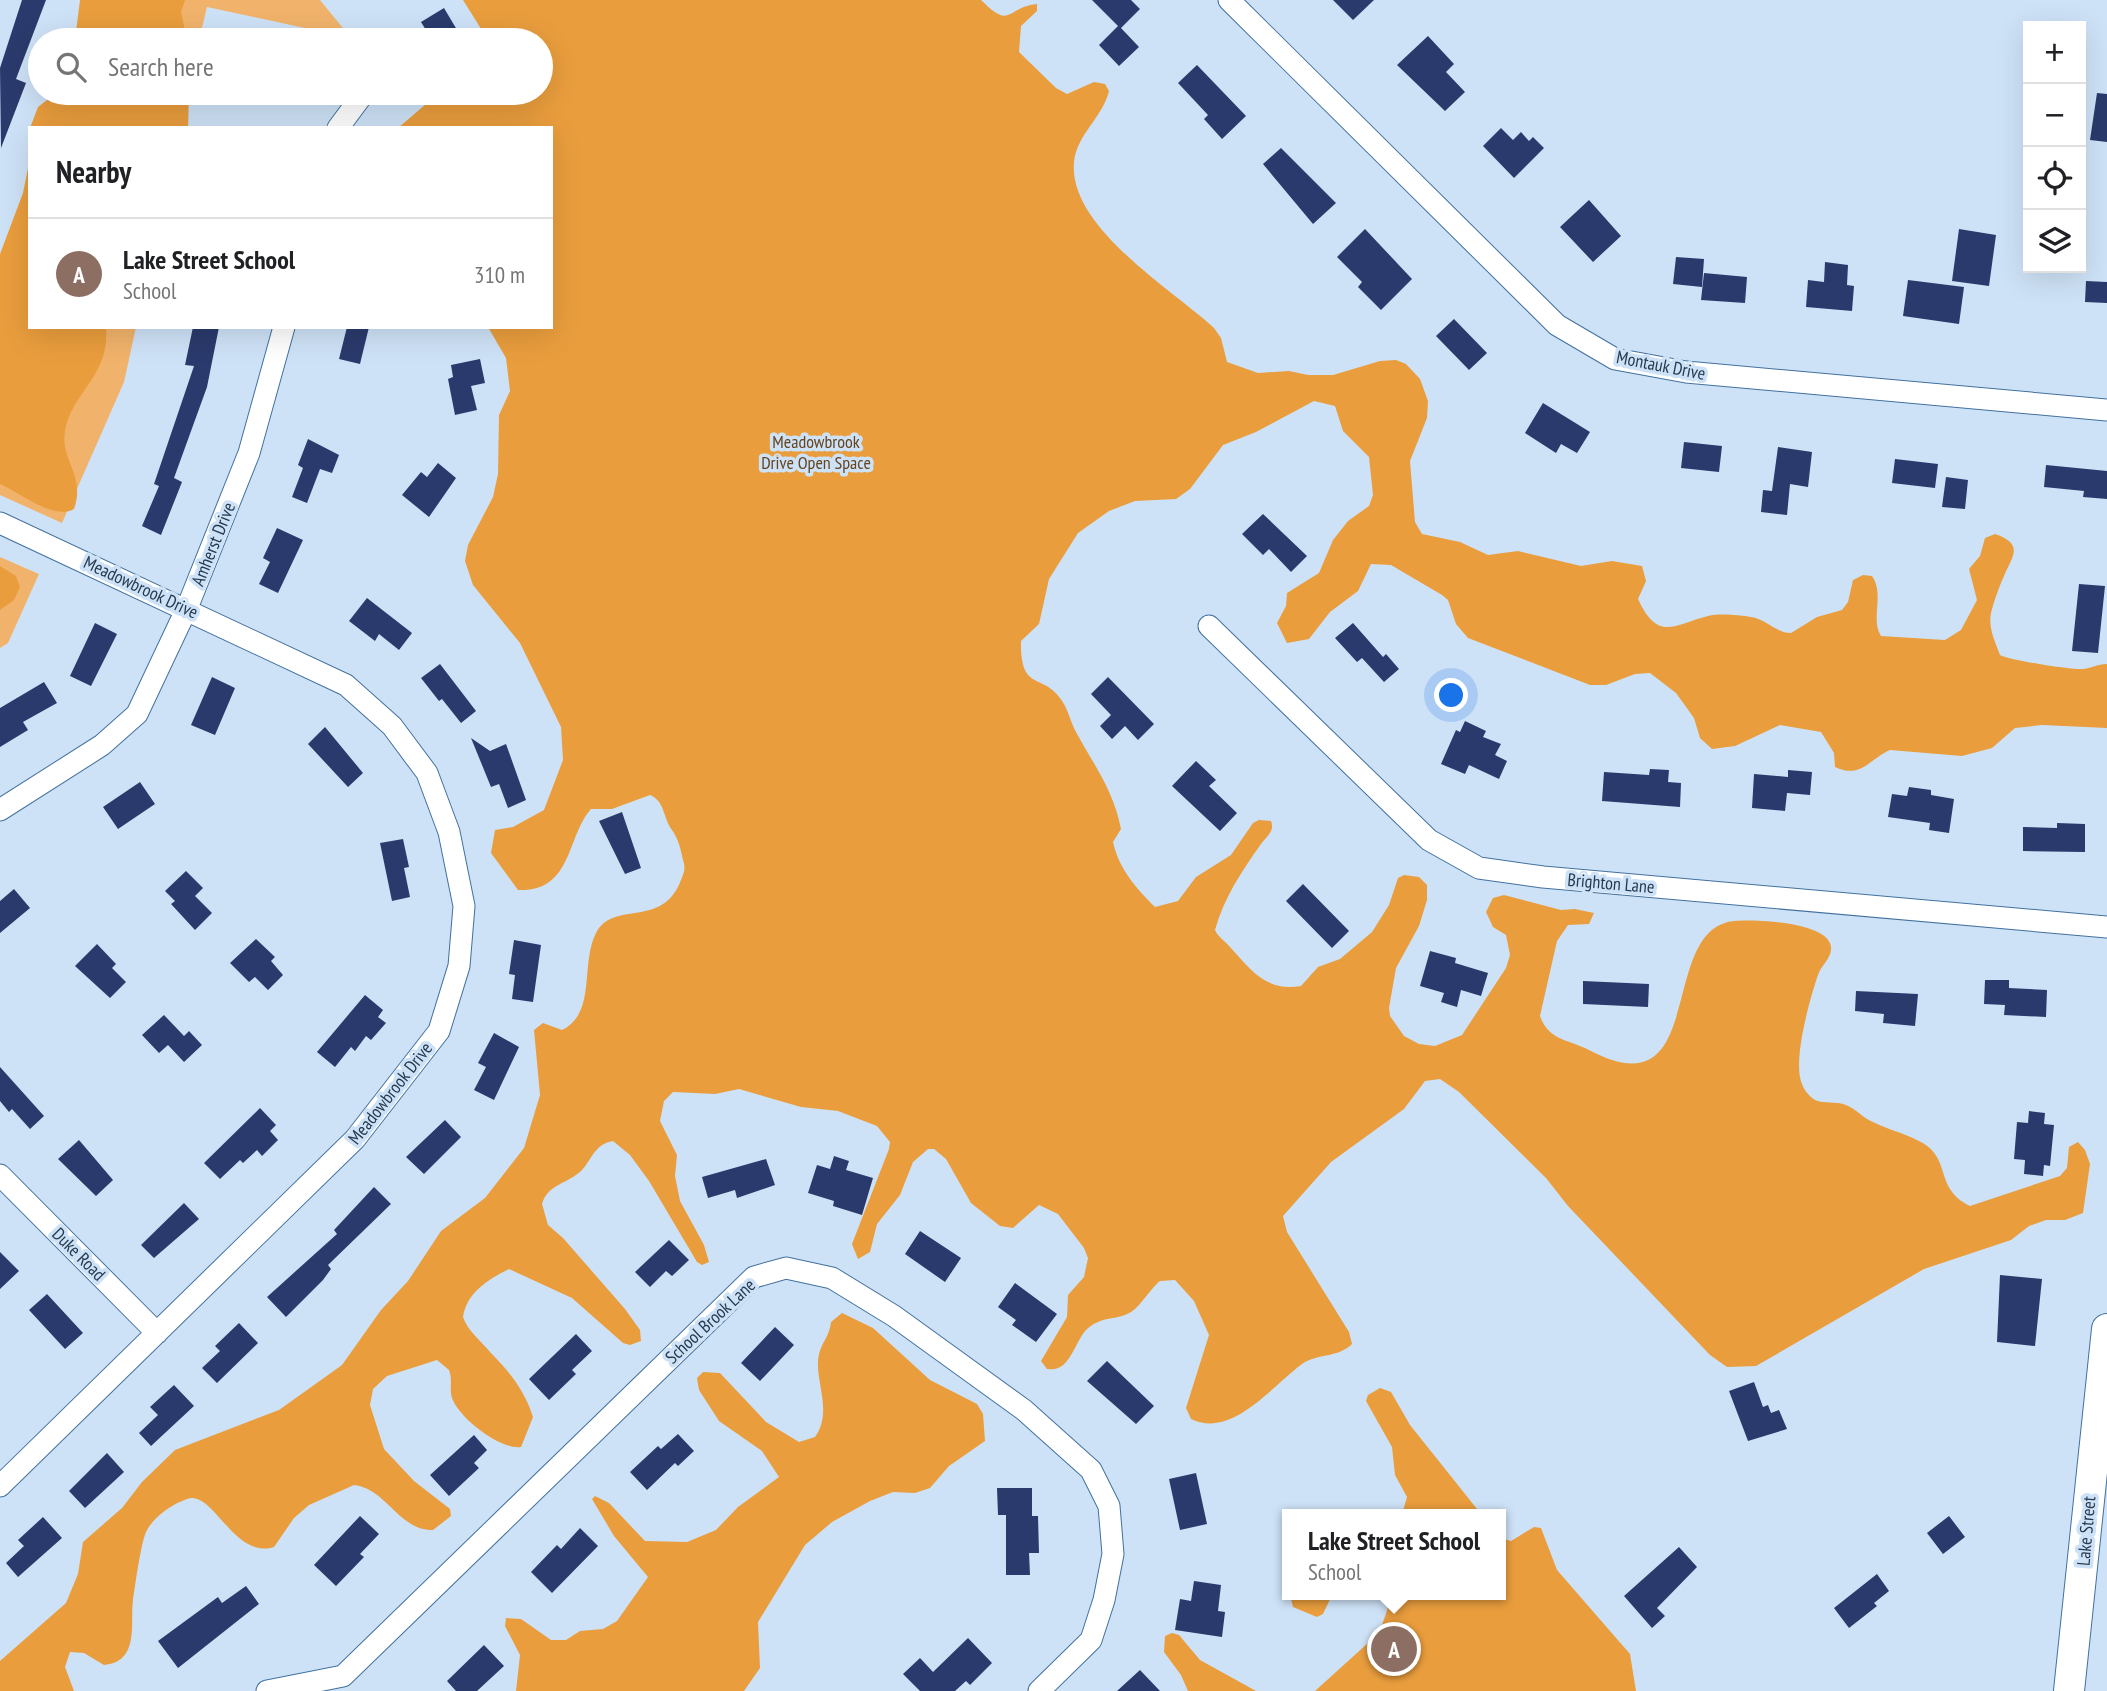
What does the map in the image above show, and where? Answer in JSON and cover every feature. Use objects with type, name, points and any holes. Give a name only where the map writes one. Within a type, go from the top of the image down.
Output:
[{"type":"street","name":"Montauk Drive","points":[[1228,0],[1556,325],[1615,359],[1686,372],[2107,410]]},
{"type":"street","points":[[339,126],[355,105]]},
{"type":"street","name":"Amherst Drive","points":[[0,810],[102,745],[137,714],[187,608],[250,453],[283,329]]},
{"type":"street","name":"Meadowbrook Drive","points":[[0,523],[187,608],[346,685],[392,726],[427,773],[449,832],[464,906],[459,966],[439,1031],[355,1139],[0,1486]]},
{"type":"street","name":"Brighton Lane","points":[[1209,626],[1429,840],[1479,868],[1543,877],[2107,927]]},
{"type":"street","name":"Duke Road","points":[[0,1175],[157,1333]]},
{"type":"street","name":"School Brook Lane","points":[[267,1691],[343,1676],[754,1277],[786,1268],[832,1278],[894,1315],[1024,1410],[1091,1470],[1110,1506],[1113,1554],[1104,1600],[1091,1640],[1040,1691]]},
{"type":"street","name":"Lake Street","points":[[2069,1691],[2107,1329]]},
{"type":"shaded area","points":[[107,0],[320,0],[343,28],[305,28],[207,7],[202,28],[97,28]]},
{"type":"shaded area","points":[[0,298],[28,325],[28,329],[136,329],[124,382],[62,523],[0,495]]},
{"type":"shaded area","points":[[0,557],[39,574],[8,643],[0,648]]},
{"type":"green space","points":[[80,0],[185,0],[181,12],[184,28],[76,28]]},
{"type":"green space","name":"Meadowbrook Drive Open Space","points":[[463,0],[981,0],[1004,16],[1037,4],[1037,11],[1021,26],[1019,52],[1056,88],[1067,94],[1094,82],[1105,84],[1109,91],[1080,143],[1074,162],[1077,186],[1087,210],[1126,255],[1214,328],[1221,338],[1227,362],[1258,373],[1289,371],[1308,375],[1333,375],[1380,361],[1396,360],[1406,364],[1420,379],[1428,401],[1427,418],[1410,461],[1415,522],[1422,534],[1460,542],[1488,555],[1518,551],[1581,566],[1612,561],[1642,566],[1646,581],[1638,599],[1652,621],[1667,627],[1708,616],[1730,615],[1756,618],[1781,631],[1791,633],[1817,617],[1842,610],[1848,602],[1853,580],[1863,575],[1872,576],[1876,583],[1877,622],[1881,636],[1945,640],[1961,630],[1977,600],[1969,569],[1980,556],[1985,538],[1995,534],[2010,542],[2013,557],[1990,618],[2000,655],[2072,669],[2107,664],[2107,728],[2042,725],[2015,728],[1992,748],[1962,756],[1890,750],[1864,767],[1851,771],[1835,767],[1834,753],[1821,732],[1780,725],[1735,746],[1712,749],[1700,738],[1694,718],[1676,693],[1650,673],[1635,674],[1606,685],[1590,685],[1468,638],[1456,624],[1448,600],[1391,565],[1371,564],[1358,591],[1330,612],[1309,639],[1287,643],[1277,623],[1286,606],[1287,593],[1319,573],[1333,540],[1348,521],[1369,506],[1373,495],[1369,457],[1343,431],[1335,406],[1314,401],[1256,432],[1223,445],[1190,489],[1176,499],[1135,501],[1109,511],[1078,533],[1049,579],[1039,624],[1021,641],[1022,657],[1028,675],[1053,690],[1065,706],[1076,732],[1103,779],[1118,815],[1121,829],[1113,842],[1119,861],[1135,885],[1155,907],[1178,901],[1196,877],[1231,855],[1253,823],[1259,820],[1271,821],[1271,831],[1234,885],[1215,930],[1252,971],[1269,982],[1278,986],[1301,986],[1318,967],[1340,959],[1372,932],[1389,905],[1398,878],[1404,875],[1419,877],[1427,885],[1427,900],[1419,926],[1396,968],[1389,1008],[1390,1016],[1404,1036],[1419,1044],[1435,1046],[1462,1035],[1506,968],[1510,955],[1506,935],[1493,927],[1486,912],[1493,898],[1504,895],[1561,910],[1575,909],[1594,913],[1589,924],[1568,925],[1557,941],[1540,1016],[1554,1035],[1627,1063],[1652,1058],[1667,1039],[1678,1013],[1695,954],[1710,931],[1734,921],[1773,922],[1805,927],[1818,932],[1827,939],[1831,947],[1830,955],[1819,971],[1801,1046],[1799,1074],[1809,1095],[1815,1100],[1846,1105],[1869,1120],[1928,1147],[1936,1155],[1951,1190],[1970,1206],[2060,1176],[2067,1168],[2069,1147],[2078,1142],[2085,1150],[2090,1164],[2083,1213],[2065,1220],[2046,1220],[2029,1226],[2011,1240],[1924,1269],[1756,1366],[1727,1367],[1710,1355],[1568,1206],[1546,1178],[1459,1092],[1440,1079],[1425,1081],[1404,1109],[1331,1162],[1283,1216],[1287,1232],[1349,1332],[1352,1344],[1341,1351],[1302,1364],[1265,1396],[1236,1416],[1221,1422],[1206,1423],[1191,1419],[1186,1408],[1209,1335],[1194,1301],[1175,1280],[1160,1281],[1131,1312],[1092,1325],[1066,1362],[1055,1369],[1047,1369],[1041,1361],[1067,1317],[1068,1295],[1084,1277],[1088,1258],[1084,1248],[1058,1214],[1039,1205],[1013,1228],[1000,1226],[971,1203],[946,1159],[934,1149],[928,1149],[913,1162],[900,1195],[877,1224],[870,1252],[858,1259],[852,1244],[890,1142],[877,1126],[838,1111],[801,1107],[739,1089],[715,1094],[673,1092],[664,1101],[660,1121],[677,1155],[675,1176],[680,1201],[704,1245],[709,1262],[702,1265],[697,1262],[649,1181],[630,1155],[613,1141],[597,1149],[576,1175],[553,1188],[542,1204],[548,1225],[563,1238],[625,1309],[640,1330],[641,1341],[630,1345],[623,1343],[572,1298],[509,1269],[474,1293],[463,1317],[471,1331],[516,1382],[526,1399],[533,1417],[521,1447],[512,1447],[492,1438],[463,1415],[452,1398],[449,1370],[437,1360],[387,1376],[373,1389],[370,1405],[384,1449],[414,1481],[450,1509],[451,1516],[433,1530],[421,1529],[375,1494],[354,1485],[309,1505],[294,1518],[274,1547],[260,1548],[247,1544],[206,1504],[197,1499],[181,1501],[158,1516],[146,1532],[133,1600],[131,1640],[123,1657],[104,1665],[84,1653],[70,1652],[65,1667],[74,1691],[0,1691],[0,1661],[66,1603],[78,1574],[83,1542],[122,1508],[142,1482],[175,1450],[279,1410],[342,1365],[381,1310],[408,1281],[441,1231],[485,1198],[524,1148],[540,1095],[534,1030],[543,1023],[562,1030],[573,1022],[580,1012],[591,945],[604,923],[614,917],[651,910],[662,905],[673,895],[684,873],[678,840],[659,801],[650,795],[612,809],[591,809],[559,873],[536,888],[518,890],[491,853],[495,830],[513,827],[544,810],[563,760],[561,727],[520,643],[473,585],[465,561],[468,545],[493,497],[498,474],[499,415],[510,391],[506,358],[489,329],[553,329],[553,126],[400,126],[425,105],[553,105],[553,28],[480,28]]},
{"type":"green space","points":[[189,105],[188,126],[31,126],[38,107]]},
{"type":"green space","points":[[28,168],[28,329],[106,329],[102,359],[75,405],[65,431],[64,442],[77,487],[74,509],[66,512],[37,504],[0,484],[0,254],[23,193]]},
{"type":"green space","points":[[0,566],[16,576],[20,587],[14,600],[0,610]]},
{"type":"green space","points":[[842,1313],[873,1328],[930,1380],[977,1404],[983,1414],[985,1441],[949,1466],[930,1488],[915,1493],[893,1492],[870,1501],[832,1522],[805,1545],[758,1622],[760,1668],[744,1691],[516,1691],[520,1655],[505,1626],[506,1618],[521,1619],[551,1640],[566,1640],[580,1631],[603,1629],[617,1621],[648,1577],[614,1536],[592,1499],[595,1496],[609,1503],[645,1541],[687,1542],[716,1530],[738,1507],[779,1477],[762,1451],[719,1421],[699,1390],[697,1378],[703,1372],[720,1373],[766,1422],[799,1442],[815,1437],[823,1416],[819,1354],[831,1322]]},
{"type":"green space","points":[[1380,1388],[1391,1392],[1410,1425],[1477,1509],[1403,1509],[1407,1497],[1395,1475],[1392,1447],[1366,1401],[1368,1395]]},
{"type":"green space","points":[[1534,1527],[1541,1528],[1557,1570],[1630,1654],[1636,1691],[1315,1691],[1379,1633],[1388,1600],[1506,1600],[1506,1540],[1511,1541]]},
{"type":"green space","points":[[1291,1600],[1330,1600],[1323,1614],[1317,1617],[1293,1607]]},
{"type":"green space","points":[[1172,1633],[1179,1635],[1200,1660],[1256,1691],[1188,1691],[1181,1675],[1164,1652],[1165,1636]]},
{"type":"building","points":[[22,0],[46,0],[35,28],[28,28],[28,47],[16,79],[26,83],[1,148],[0,68]]},
{"type":"building","points":[[1092,0],[1131,0],[1140,9],[1121,28],[1139,47],[1119,66],[1099,45],[1118,26]]},
{"type":"building","points":[[1333,0],[1374,0],[1353,20]]},
{"type":"building","points":[[444,8],[456,28],[425,28],[421,22]]},
{"type":"building","points":[[1428,36],[1454,64],[1446,72],[1465,92],[1445,111],[1397,65]]},
{"type":"building","points":[[1197,65],[1246,116],[1222,139],[1204,119],[1208,115],[1178,83]]},
{"type":"building","points":[[2097,93],[2107,94],[2107,142],[2090,140]]},
{"type":"building","points":[[1501,128],[1513,140],[1521,132],[1529,141],[1533,137],[1544,148],[1514,178],[1483,146]]},
{"type":"building","points":[[1281,148],[1336,203],[1313,224],[1263,164]]},
{"type":"building","points":[[1589,200],[1621,236],[1593,262],[1560,227]]},
{"type":"building","points":[[1365,229],[1412,279],[1381,310],[1358,287],[1362,282],[1337,257]]},
{"type":"building","points":[[1959,229],[1996,235],[1989,286],[1952,281]]},
{"type":"building","points":[[1676,257],[1704,259],[1702,287],[1673,284]]},
{"type":"building","points":[[1825,262],[1848,265],[1847,285],[1854,286],[1852,311],[1806,307],[1808,280],[1824,282]]},
{"type":"building","points":[[1704,273],[1747,277],[1745,303],[1701,300]]},
{"type":"building","points":[[1908,280],[1964,287],[1959,324],[1903,316]]},
{"type":"building","points":[[2086,281],[2107,282],[2107,303],[2085,302]]},
{"type":"building","points":[[1454,319],[1487,353],[1469,370],[1436,336]]},
{"type":"building","points":[[193,329],[219,329],[207,387],[174,478],[182,482],[161,535],[142,526],[159,486],[154,484],[194,366],[185,365]]},
{"type":"building","points":[[346,329],[369,329],[360,364],[339,359]]},
{"type":"building","points":[[480,359],[485,383],[471,386],[477,410],[455,415],[448,379],[453,377],[451,365]]},
{"type":"building","points":[[1543,403],[1590,432],[1577,453],[1561,444],[1556,453],[1525,433]]},
{"type":"building","points":[[308,439],[339,455],[332,473],[320,469],[307,503],[292,497],[303,468],[298,465]]},
{"type":"building","points":[[1684,442],[1722,446],[1719,472],[1681,468]]},
{"type":"building","points":[[1778,447],[1812,452],[1808,487],[1790,484],[1787,515],[1761,512],[1763,490],[1772,491]]},
{"type":"building","points":[[1895,459],[1938,464],[1935,488],[1892,483]]},
{"type":"building","points":[[438,463],[456,478],[429,517],[402,495],[421,472],[427,477]]},
{"type":"building","points":[[2046,465],[2107,471],[2107,499],[2083,497],[2084,491],[2044,487]]},
{"type":"building","points":[[1946,477],[1968,480],[1965,509],[1942,507]]},
{"type":"building","points":[[1263,514],[1307,556],[1291,572],[1269,549],[1263,555],[1242,534]]},
{"type":"building","points":[[277,528],[303,540],[278,593],[259,584],[270,562],[263,558]]},
{"type":"building","points":[[2079,584],[2105,586],[2098,653],[2072,651]]},
{"type":"building","points":[[367,598],[412,633],[399,650],[379,634],[375,641],[349,621]]},
{"type":"building","points":[[95,623],[117,634],[91,686],[70,676]]},
{"type":"building","points":[[1353,623],[1383,657],[1386,654],[1399,669],[1384,682],[1362,658],[1357,662],[1335,638]]},
{"type":"building","points":[[440,664],[476,711],[461,723],[421,678]]},
{"type":"building","points":[[212,677],[235,688],[215,735],[191,725]]},
{"type":"building","points":[[1108,677],[1154,724],[1138,740],[1125,726],[1112,739],[1100,726],[1111,715],[1091,694]]},
{"type":"building","points":[[44,682],[57,703],[23,722],[28,730],[0,747],[0,708]]},
{"type":"building","points":[[1465,721],[1486,731],[1483,737],[1501,744],[1495,755],[1507,761],[1499,779],[1469,765],[1465,774],[1441,764],[1456,730],[1460,732]]},
{"type":"building","points":[[325,727],[363,773],[348,787],[308,744]]},
{"type":"building","points":[[471,738],[490,751],[506,744],[526,800],[508,808],[499,784],[491,787]]},
{"type":"building","points":[[1196,761],[1216,780],[1209,786],[1237,813],[1220,831],[1172,786]]},
{"type":"building","points":[[1650,769],[1669,770],[1668,782],[1681,783],[1680,807],[1602,801],[1604,772],[1649,775]]},
{"type":"building","points":[[1788,770],[1812,772],[1810,795],[1787,793],[1785,811],[1752,808],[1754,774],[1788,777]]},
{"type":"building","points":[[140,782],[155,804],[118,829],[103,807]]},
{"type":"building","points":[[1909,787],[1931,790],[1931,795],[1954,799],[1949,833],[1929,830],[1930,823],[1888,817],[1892,794],[1907,796]]},
{"type":"building","points":[[622,812],[641,868],[625,874],[599,821]]},
{"type":"building","points":[[2057,823],[2085,824],[2085,852],[2023,851],[2023,827],[2057,828]]},
{"type":"building","points":[[403,839],[409,867],[404,868],[410,897],[392,901],[380,843]]},
{"type":"building","points":[[186,871],[203,888],[195,896],[212,913],[195,930],[171,904],[175,901],[165,891]]},
{"type":"building","points":[[1303,884],[1349,931],[1332,948],[1286,901]]},
{"type":"building","points":[[14,889],[30,908],[0,933],[0,901]]},
{"type":"building","points":[[256,939],[275,957],[271,961],[283,975],[268,990],[255,977],[249,982],[230,963]]},
{"type":"building","points":[[514,940],[541,945],[533,1002],[512,999],[515,975],[509,974]]},
{"type":"building","points":[[97,944],[116,964],[112,968],[126,982],[110,998],[75,966]]},
{"type":"building","points":[[1430,951],[1456,958],[1455,963],[1488,973],[1481,996],[1461,990],[1457,1007],[1441,1002],[1444,993],[1420,986]]},
{"type":"building","points":[[1985,980],[2009,980],[2009,988],[2047,990],[2046,1017],[2004,1015],[2005,1005],[1984,1004]]},
{"type":"building","points":[[1583,981],[1649,984],[1648,1007],[1583,1004]]},
{"type":"building","points":[[1856,991],[1918,994],[1915,1026],[1883,1023],[1884,1014],[1855,1011]]},
{"type":"building","points":[[365,995],[383,1010],[378,1017],[386,1023],[371,1040],[366,1036],[355,1051],[351,1047],[335,1067],[317,1052]]},
{"type":"building","points":[[164,1015],[184,1036],[189,1031],[202,1045],[184,1062],[168,1045],[159,1053],[142,1035]]},
{"type":"building","points":[[494,1033],[519,1047],[494,1100],[474,1090],[486,1067],[478,1063]]},
{"type":"building","points":[[0,1067],[44,1116],[30,1129],[12,1109],[9,1112],[0,1101]]},
{"type":"building","points":[[260,1108],[276,1125],[270,1131],[278,1140],[262,1156],[257,1150],[243,1163],[240,1160],[220,1179],[204,1163]]},
{"type":"building","points":[[2029,1111],[2045,1113],[2044,1124],[2054,1125],[2050,1166],[2044,1165],[2043,1176],[2024,1174],[2025,1160],[2014,1159],[2017,1122],[2028,1123]]},
{"type":"building","points":[[445,1120],[461,1137],[424,1174],[406,1157]]},
{"type":"building","points":[[79,1140],[113,1180],[96,1196],[58,1159]]},
{"type":"building","points":[[834,1156],[849,1161],[846,1170],[873,1178],[862,1215],[833,1206],[834,1201],[808,1193],[817,1165],[830,1169]]},
{"type":"building","points":[[766,1159],[775,1185],[737,1198],[735,1190],[708,1198],[702,1177]]},
{"type":"building","points":[[374,1187],[391,1204],[328,1265],[331,1269],[323,1280],[286,1317],[267,1297],[337,1234],[334,1230]]},
{"type":"building","points":[[184,1203],[199,1219],[154,1258],[141,1245]]},
{"type":"building","points":[[920,1231],[961,1258],[945,1282],[905,1254]]},
{"type":"building","points":[[669,1240],[689,1260],[672,1276],[666,1271],[650,1287],[635,1272]]},
{"type":"building","points":[[0,1252],[19,1271],[0,1289]]},
{"type":"building","points":[[2000,1275],[2042,1279],[2035,1346],[1997,1342]]},
{"type":"building","points":[[1015,1283],[1057,1314],[1036,1342],[1012,1325],[1016,1320],[998,1307]]},
{"type":"building","points":[[47,1294],[83,1333],[65,1349],[29,1310]]},
{"type":"building","points":[[239,1323],[258,1343],[217,1383],[202,1368],[220,1351],[215,1346]]},
{"type":"building","points":[[775,1327],[794,1345],[760,1381],[741,1363]]},
{"type":"building","points":[[576,1334],[592,1351],[572,1370],[576,1374],[549,1400],[529,1379]]},
{"type":"building","points":[[1107,1361],[1154,1406],[1136,1424],[1087,1381]]},
{"type":"building","points":[[1754,1382],[1763,1407],[1768,1405],[1771,1413],[1779,1410],[1787,1429],[1748,1441],[1729,1391]]},
{"type":"building","points":[[174,1385],[194,1406],[151,1446],[139,1433],[158,1415],[150,1407]]},
{"type":"building","points":[[678,1434],[694,1451],[678,1466],[675,1463],[647,1490],[630,1472],[658,1446],[661,1449]]},
{"type":"building","points":[[474,1435],[487,1450],[474,1463],[479,1468],[449,1496],[430,1475]]},
{"type":"building","points":[[107,1453],[124,1472],[85,1508],[69,1491]]},
{"type":"building","points":[[1196,1473],[1207,1524],[1180,1530],[1169,1479]]},
{"type":"building","points":[[997,1488],[1032,1488],[1032,1516],[1038,1516],[1039,1553],[1029,1553],[1030,1575],[1006,1575],[1006,1515],[998,1515]]},
{"type":"building","points":[[360,1516],[379,1534],[360,1554],[364,1557],[336,1586],[314,1565]]},
{"type":"building","points":[[1949,1516],[1965,1537],[1943,1554],[1927,1533]]},
{"type":"building","points":[[43,1517],[62,1538],[18,1577],[6,1563],[24,1546],[18,1540]]},
{"type":"building","points":[[580,1528],[598,1546],[552,1593],[531,1572],[557,1545],[561,1549]]},
{"type":"building","points":[[1679,1547],[1697,1567],[1657,1608],[1665,1616],[1652,1628],[1624,1596]]},
{"type":"building","points":[[1877,1574],[1889,1591],[1874,1603],[1877,1606],[1849,1628],[1834,1608]]},
{"type":"building","points":[[1194,1581],[1221,1585],[1218,1611],[1225,1612],[1222,1637],[1175,1630],[1180,1599],[1191,1601]]},
{"type":"building","points":[[246,1586],[259,1604],[178,1668],[158,1641],[218,1597],[222,1603]]},
{"type":"building","points":[[968,1638],[992,1663],[970,1685],[966,1681],[955,1691],[920,1691],[903,1674],[920,1658],[933,1672]]},
{"type":"building","points":[[484,1645],[504,1666],[477,1691],[456,1691],[447,1681]]},
{"type":"building","points":[[1140,1670],[1160,1691],[1117,1691]]},
{"type":"place","name":"Lake Street School","points":[[1394,1649]]}]
